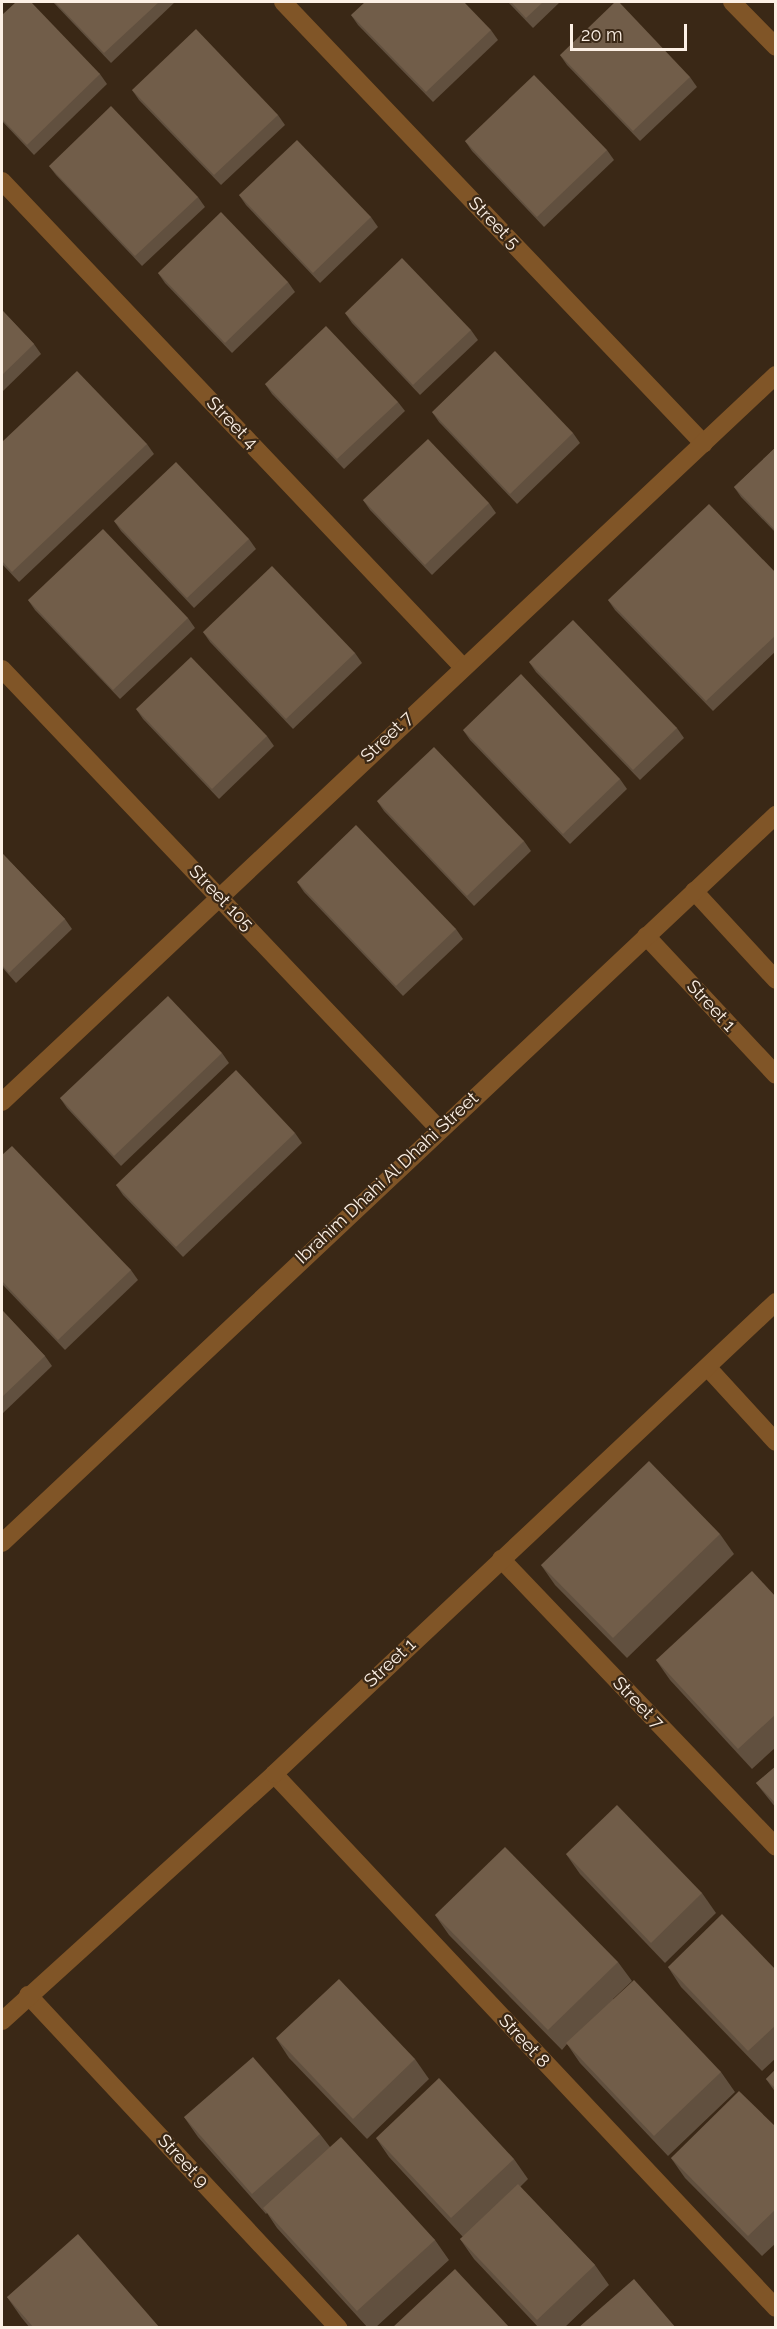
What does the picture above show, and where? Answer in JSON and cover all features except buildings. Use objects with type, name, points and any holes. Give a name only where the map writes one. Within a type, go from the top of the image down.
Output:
[{"type":"street","name":"Street 5","points":[[283,2],[704,444]]},
{"type":"street","points":[[732,2],[776,47]]},
{"type":"street","name":"Street 4","points":[[2,181],[462,666]]},
{"type":"street","name":"Street 7","points":[[2,1101],[462,666],[776,375]]},
{"type":"street","name":"Street 105","points":[[2,669],[439,1129]]},
{"type":"street","name":"Ibrahim Dhahi Al Dhahi Street","points":[[2,1543],[439,1129],[776,815]]},
{"type":"street","points":[[694,891],[776,980]]},
{"type":"street","name":"Street 1","points":[[646,936],[776,1075]]},
{"type":"street","name":"Street 1","points":[[2,2021],[274,1774],[501,1558],[709,1369],[776,1302]]},
{"type":"street","points":[[709,1369],[776,1442]]},
{"type":"street","name":"Street 7","points":[[501,1558],[776,1847]]},
{"type":"street","name":"Street 8","points":[[274,1774],[776,2308]]},
{"type":"street","name":"Street 9","points":[[28,1995],[338,2328]]}]
